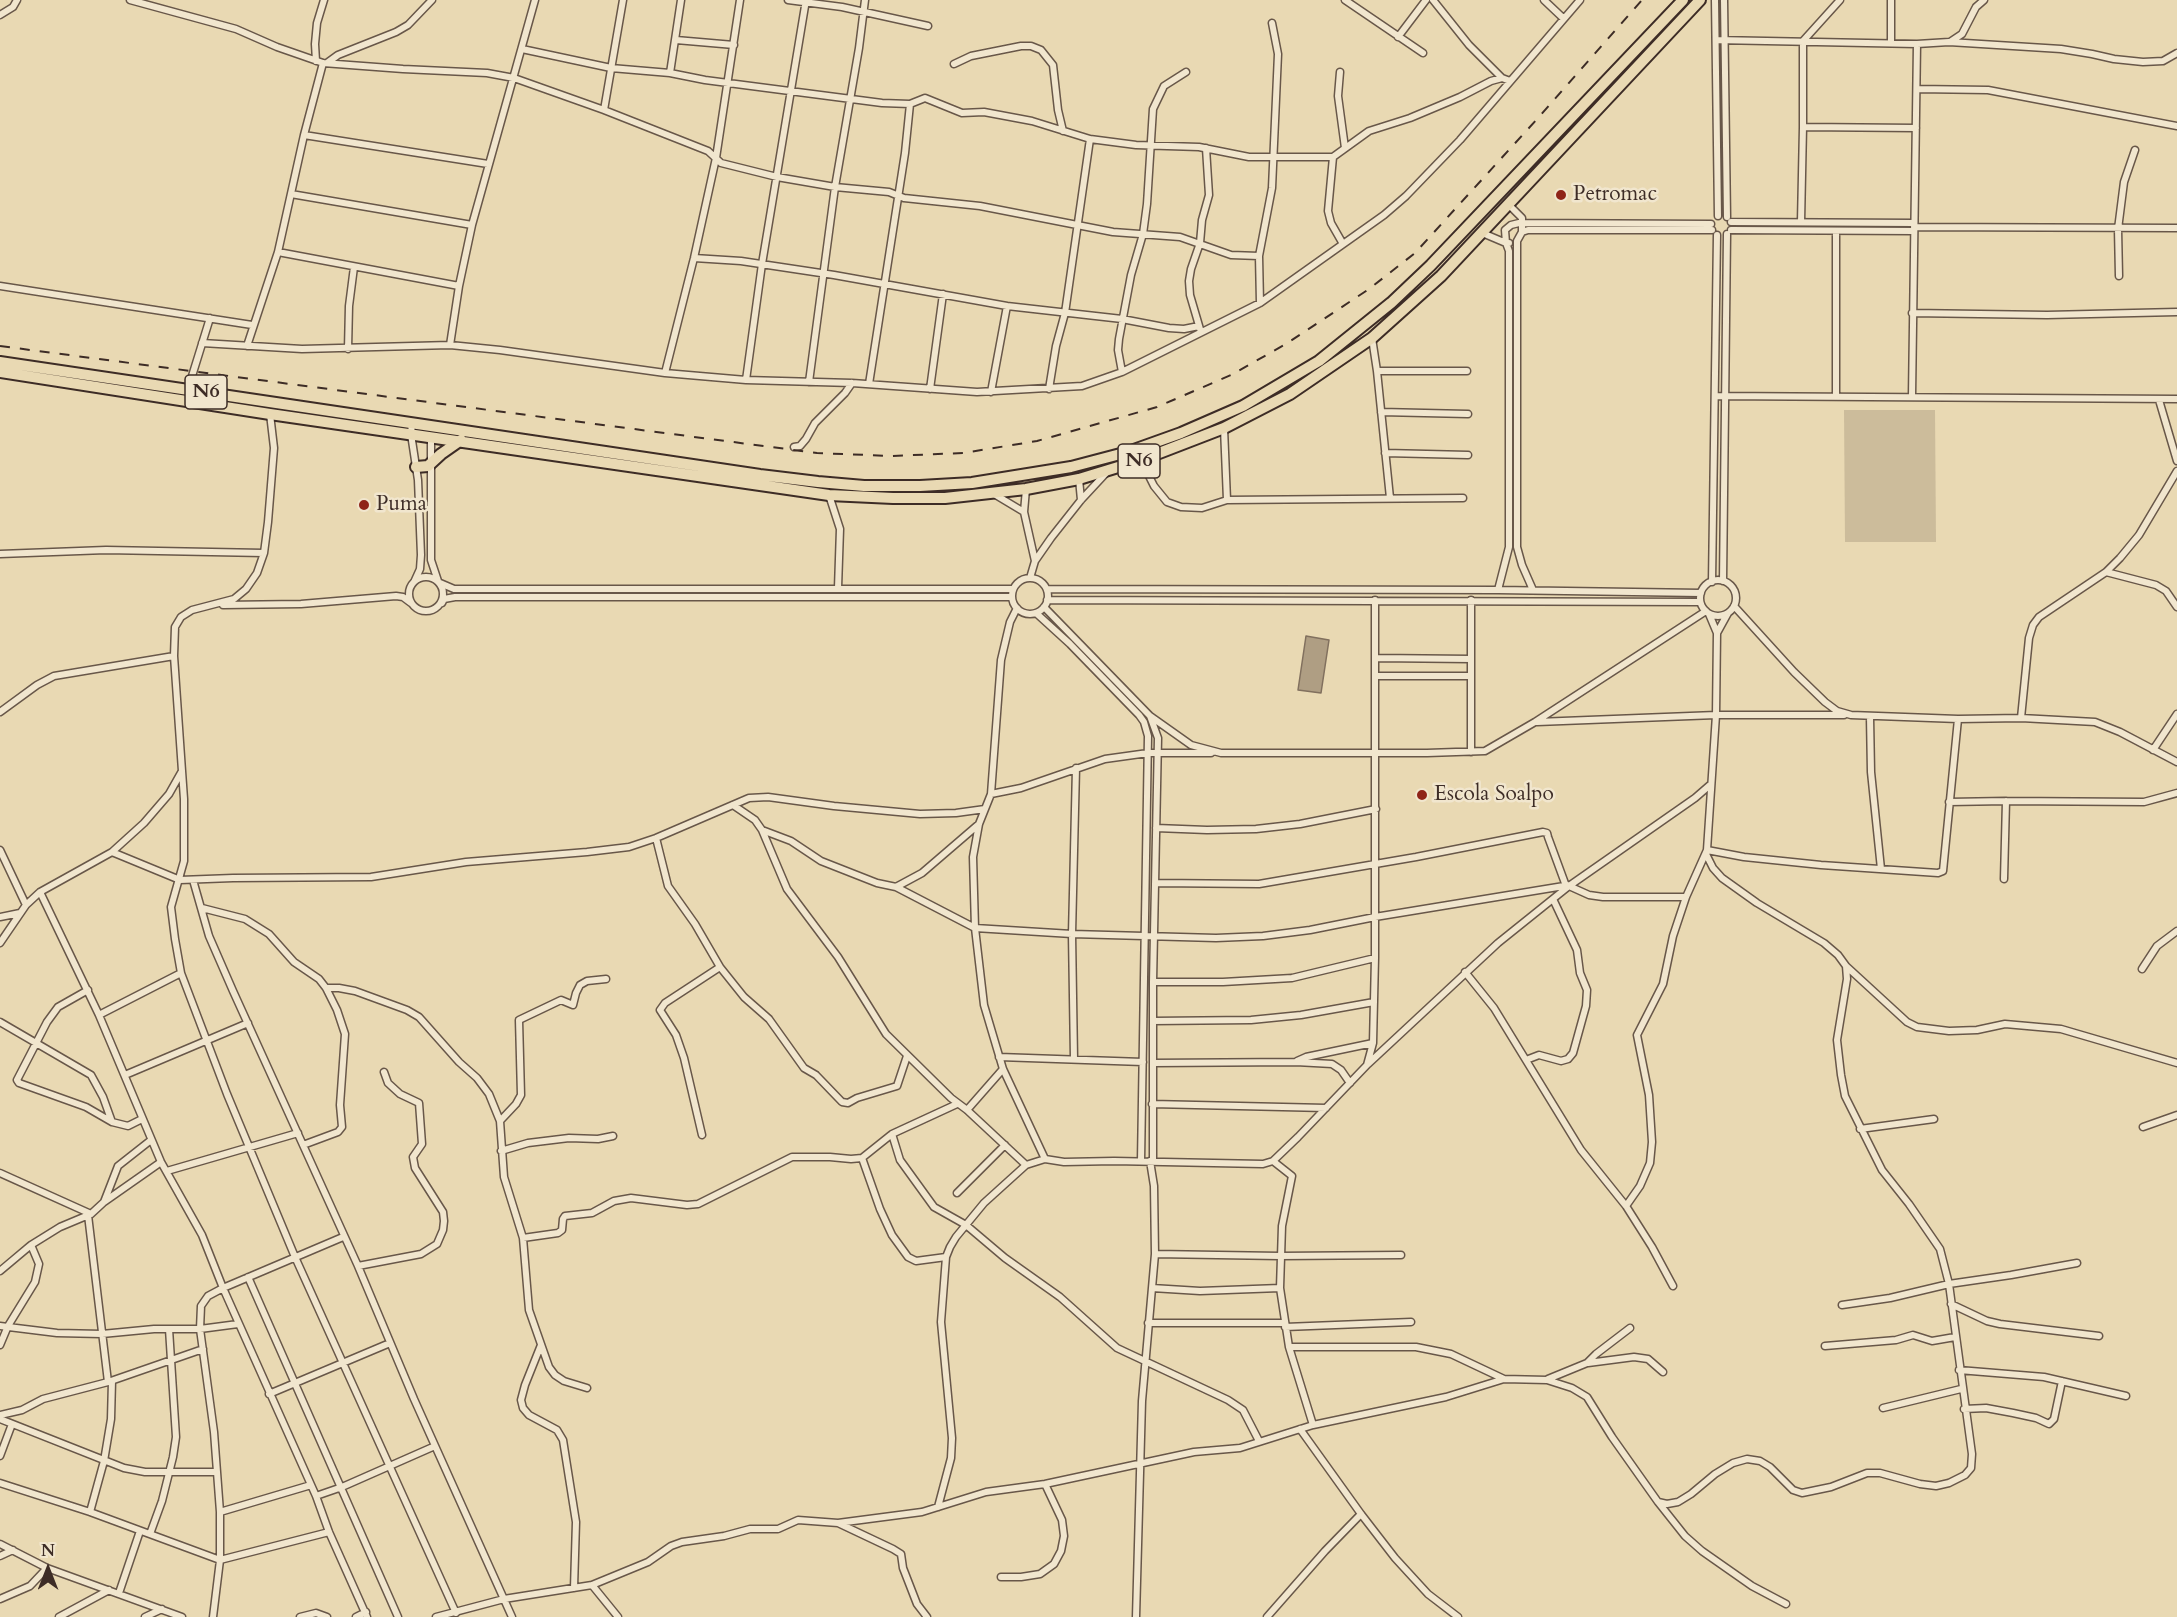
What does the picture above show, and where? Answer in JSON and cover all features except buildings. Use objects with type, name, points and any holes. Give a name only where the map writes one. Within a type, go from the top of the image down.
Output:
[{"type":"highway","name":"N6","points":[[0,362],[188,389],[431,431],[760,475],[864,486],[972,483],[1071,467],[1128,452],[1181,433],[1243,406],[1319,362],[1360,330],[1431,265],[1683,0]]},
{"type":"highway","name":"N6","points":[[431,431],[461,440],[829,495],[945,498],[994,494],[1108,472],[1224,428],[1290,394],[1372,338],[1441,276],[1700,0]]},
{"type":"highway","name":"N6","points":[[0,372],[270,414],[411,428]]},
{"type":"highway","points":[[416,467],[425,467],[432,463],[461,440]]},
{"type":"street","points":[[0,15],[13,7],[17,0]]},
{"type":"street","points":[[130,0],[236,29],[322,62],[487,73],[514,78],[708,151],[721,163],[777,177],[835,187],[889,192],[904,198],[1011,211],[1113,232],[1180,237],[1231,255],[1258,256]]},
{"type":"street","points":[[161,8],[164,0]]},
{"type":"street","points":[[247,346],[252,325],[278,252],[322,62],[315,44],[317,23],[324,0]]},
{"type":"street","points":[[322,62],[396,32],[408,25],[432,0]]},
{"type":"street","points":[[450,345],[472,225],[536,0]]},
{"type":"street","points":[[604,110],[623,0]]},
{"type":"street","points":[[670,73],[681,0]]},
{"type":"street","points":[[665,373],[716,158],[740,0]]},
{"type":"street","points":[[788,0],[863,11],[928,26]]},
{"type":"street","points":[[809,382],[835,187],[865,0]]},
{"type":"street","points":[[1345,0],[1423,53]]},
{"type":"street","points":[[1398,38],[1426,0]]},
{"type":"street","points":[[1434,0],[1468,45],[1502,78],[1510,81]]},
{"type":"street","points":[[1544,0],[1563,18]]},
{"type":"street","points":[[202,344],[348,349],[450,345],[665,373],[746,380],[852,383],[992,392],[1082,386],[1122,372],[1260,303],[1384,214],[1406,196],[1460,140],[1580,0]]},
{"type":"street","points":[[1712,582],[1716,396],[1713,230],[1718,216],[1715,0]]},
{"type":"street","points":[[1723,581],[1729,226],[1724,0]]},
{"type":"street","points":[[1801,222],[1803,41],[1840,0]]},
{"type":"street","points":[[1891,0],[1891,42]]},
{"type":"street","points":[[1949,42],[1962,34],[1976,7],[1984,0]]},
{"type":"street","points":[[746,380],[762,264],[793,91],[806,1]]},
{"type":"street","points":[[1260,303],[1258,256],[1272,188],[1278,54],[1272,23]]},
{"type":"street","points":[[1716,39],[1917,44],[1949,42],[2061,49],[2114,60],[2142,63],[2163,61],[2177,53]]},
{"type":"street","points":[[676,40],[734,45]]},
{"type":"street","points":[[1912,396],[1917,44]]},
{"type":"street","points":[[954,64],[972,56],[1021,46],[1031,46],[1041,50],[1053,65],[1063,131]]},
{"type":"street","points":[[522,50],[611,68],[670,73],[882,104],[910,104],[925,98],[962,113],[984,112],[1032,121],[1090,139],[1150,146],[1206,148],[1249,157],[1333,157],[1369,131],[1410,118],[1502,78]]},
{"type":"street","points":[[1122,372],[1118,350],[1131,275],[1143,234],[1153,109],[1164,86],[1186,72]]},
{"type":"street","points":[[1340,72],[1338,96],[1345,148]]},
{"type":"street","points":[[1917,89],[1988,90],[2177,126]]},
{"type":"street","points":[[869,384],[886,284],[910,104]]},
{"type":"street","points":[[1803,127],[1916,128]]},
{"type":"street","points":[[304,135],[488,164]]},
{"type":"street","points":[[1049,388],[1056,346],[1065,313],[1090,139]]},
{"type":"street","points":[[1201,334],[1190,295],[1189,281],[1200,243],[1202,220],[1209,195],[1206,148]]},
{"type":"street","points":[[2119,276],[2118,229],[2124,182],[2135,150]]},
{"type":"street","points":[[1333,157],[1328,211],[1330,223],[1342,244]]},
{"type":"street","points":[[291,194],[472,225]]},
{"type":"street","points":[[1508,203],[1518,213],[1523,223],[1522,232],[1517,241],[1517,548],[1533,590]]},
{"type":"street","points":[[1718,216],[1729,226],[1836,231],[1914,227]]},
{"type":"street","points":[[1522,232],[1528,230],[1713,230],[1729,226],[1801,222],[1914,227],[2177,228]]},
{"type":"street","points":[[1498,590],[1509,547],[1509,251],[1505,230],[1511,225],[1523,223],[1713,230]]},
{"type":"street","points":[[1836,231],[1836,396]]},
{"type":"street","points":[[1480,232],[1506,243],[1517,241]]},
{"type":"street","points":[[278,252],[459,286]]},
{"type":"street","points":[[694,258],[762,264],[1007,306],[1122,319],[1169,328],[1184,329],[1199,326]]},
{"type":"street","points":[[348,349],[349,306],[354,267]]},
{"type":"street","points":[[0,286],[252,325]]},
{"type":"street","points":[[930,389],[943,294]]},
{"type":"street","points":[[992,392],[1007,306]]},
{"type":"street","points":[[1912,313],[2046,315],[2177,312]]},
{"type":"street","points":[[188,389],[210,318]]},
{"type":"street","points":[[1372,338],[1390,498]]},
{"type":"street","points":[[1377,371],[1467,371]]},
{"type":"street","points":[[794,447],[800,446],[815,423],[841,398],[852,383]]},
{"type":"street","points":[[1716,396],[2177,399]]},
{"type":"street","points":[[2159,400],[2177,461]]},
{"type":"street","points":[[1381,411],[1468,414]]},
{"type":"street","points":[[270,414],[274,448],[268,522],[264,553],[257,573],[246,589],[234,599],[192,610],[181,617],[175,627],[174,656],[185,843],[180,880],[171,907],[175,939],[182,973],[207,1041],[294,1257],[456,1612]]},
{"type":"street","points":[[396,596],[410,587],[416,580],[420,569],[416,467],[411,428]]},
{"type":"street","points":[[1224,428],[1227,500]]},
{"type":"street","points":[[431,431],[431,560],[444,590],[442,603]]},
{"type":"street","points":[[1385,453],[1467,455]]},
{"type":"street","points":[[1141,460],[1154,486],[1167,502],[1181,507],[1202,508],[1227,500],[1463,498]]},
{"type":"street","points":[[2021,718],[2029,638],[2033,625],[2039,617],[2106,572],[2139,535],[2177,471]]},
{"type":"street","points":[[1030,578],[1035,561],[1051,538],[1081,500],[1108,472]]},
{"type":"street","points":[[1079,479],[1081,500]]},
{"type":"street","points":[[1026,489],[1024,512],[1035,561]]},
{"type":"street","points":[[994,494],[1024,512]]},
{"type":"street","points":[[829,495],[840,529],[838,588]]},
{"type":"street","points":[[1509,495],[1517,495]]},
{"type":"street","points":[[0,554],[106,550],[264,553]]},
{"type":"street","points":[[2106,572],[2156,585],[2166,591],[2177,607]]},
{"type":"street","points":[[416,580],[427,576],[454,589],[1013,589]]},
{"type":"street","points":[[1221,753],[1191,745],[1150,716],[1046,604],[1047,589],[1040,581],[1030,578],[1019,581],[1011,597],[1017,608],[1025,614],[1036,613],[1046,604],[1375,600],[1700,602]]},
{"type":"street","points":[[1626,1206],[1640,1186],[1650,1163],[1652,1142],[1649,1095],[1637,1035],[1663,984],[1673,936],[1686,897],[1706,852],[1716,715],[1717,633],[1700,602],[1701,593],[1707,584],[1723,581],[1733,589],[1735,594],[1731,609],[1717,633]]},
{"type":"street","points":[[410,587],[411,603]]},
{"type":"street","points":[[1047,589],[1533,590],[1701,593]]},
{"type":"street","points":[[214,605],[301,604],[396,596],[403,597],[423,611],[430,611],[444,599],[455,597],[1011,597]]},
{"type":"street","points":[[1367,1065],[1372,1043],[1375,958],[1377,676],[1375,600]]},
{"type":"street","points":[[1471,600],[1471,753]]},
{"type":"street","points":[[1017,608],[1010,622],[1001,660],[991,794],[979,824],[973,857],[975,928],[984,1005],[999,1057],[1045,1159]]},
{"type":"street","points":[[991,794],[1021,788],[1105,759],[1148,753],[1471,753],[1485,751],[1535,722],[1707,612],[1723,615],[1731,609]]},
{"type":"street","points":[[1731,609],[1825,702],[1837,711],[1851,716]]},
{"type":"street","points":[[1036,613],[1070,644],[1139,715],[1144,722],[1148,736],[1141,1161]]},
{"type":"street","points":[[0,712],[37,685],[54,676],[174,656]]},
{"type":"street","points":[[1376,658],[1471,659]]},
{"type":"street","points":[[1377,676],[1471,675]]},
{"type":"street","points":[[2153,750],[2177,714]]},
{"type":"street","points":[[1535,722],[1716,715],[2021,718],[2095,722],[2120,732],[2177,763]]},
{"type":"street","points":[[1136,1617],[1142,1401],[1155,1254],[1152,1104],[1158,738],[1150,716]]},
{"type":"street","points":[[1870,717],[1871,772],[1881,869]]},
{"type":"street","points":[[1706,852],[1788,862],[1938,873],[1943,871],[1958,719]]},
{"type":"street","points":[[1074,1059],[1071,934],[1076,768]]},
{"type":"street","points":[[0,943],[26,905],[40,892],[112,852],[144,823],[170,794],[182,771]]},
{"type":"street","points":[[1148,783],[1157,783]]},
{"type":"street","points":[[938,1508],[951,1458],[952,1438],[941,1322],[946,1257],[950,1247],[984,1203],[1026,1165],[1045,1159],[1064,1162],[1152,1161],[1263,1164],[1273,1161],[1367,1065],[1465,972],[1568,886],[1695,798],[1711,784]]},
{"type":"street","points":[[1949,802],[2144,802],[2177,793]]},
{"type":"street","points":[[112,852],[180,880],[371,877],[466,862],[629,847],[750,798],[768,797],[920,814],[985,809]]},
{"type":"street","points":[[2004,879],[2006,801]]},
{"type":"street","points":[[733,805],[755,820],[762,830],[787,889],[838,957],[886,1034],[957,1104],[967,1110],[1026,1165]]},
{"type":"street","points":[[1147,806],[1156,806]]},
{"type":"street","points":[[1156,828],[1256,830],[1376,809]]},
{"type":"street","points":[[896,887],[922,873],[979,824]]},
{"type":"street","points":[[762,830],[791,841],[821,861],[877,883],[896,887],[975,928],[1145,937],[1263,936],[1568,886],[1589,895],[1603,897],[1686,897]]},
{"type":"street","points":[[1156,883],[1259,884],[1543,832],[1547,833],[1568,886]]},
{"type":"street","points":[[656,838],[668,886],[695,924],[720,967],[744,997],[769,1019],[804,1068],[816,1075],[842,1102],[848,1103],[897,1086],[907,1056]]},
{"type":"street","points":[[1147,842],[1156,842]]},
{"type":"street","points":[[0,850],[26,905]]},
{"type":"street","points":[[1706,852],[1713,868],[1722,878],[1757,903],[1824,944],[1907,1022],[1917,1027],[1948,1031],[1977,1030],[2005,1024],[2061,1029],[2152,1057],[2177,1062]]},
{"type":"street","points":[[1146,862],[1156,861]]},
{"type":"street","points":[[193,880],[209,936],[343,1238],[358,1266],[435,1446],[512,1617]]},
{"type":"street","points":[[40,892],[88,990],[161,1162],[202,1235],[238,1324],[316,1496],[329,1532],[367,1615],[356,1617]]},
{"type":"street","points":[[1146,898],[1156,898]]},
{"type":"street","points":[[1526,1060],[1539,1055],[1561,1061],[1568,1059],[1573,1053],[1586,1006],[1587,990],[1580,973],[1577,950],[1553,899]]},
{"type":"street","points":[[202,908],[245,919],[269,934],[294,962],[319,979],[337,1010],[345,1034],[340,1105],[342,1127],[338,1132],[303,1145]]},
{"type":"street","points":[[0,917],[20,913]]},
{"type":"street","points":[[1146,916],[1155,916]]},
{"type":"street","points":[[2142,969],[2157,946],[2177,931]]},
{"type":"street","points":[[1145,951],[1154,951]]},
{"type":"street","points":[[1153,982],[1223,982],[1292,978],[1375,958]]},
{"type":"street","points":[[1658,1502],[1667,1504],[1678,1502],[1715,1474],[1733,1463],[1748,1459],[1760,1461],[1770,1467],[1793,1490],[1802,1493],[1832,1487],[1867,1473],[1880,1473],[1920,1485],[1936,1486],[1949,1483],[1965,1475],[1971,1468],[1951,1304],[1940,1249],[1882,1170],[1845,1096],[1837,1040],[1847,979],[1846,966]]},
{"type":"street","points":[[702,1135],[684,1058],[676,1035],[660,1010],[665,1003],[720,967]]},
{"type":"street","points":[[1465,972],[1494,1008],[1581,1150],[1626,1206],[1673,1286]]},
{"type":"street","points":[[99,1015],[182,973]]},
{"type":"street","points":[[500,1121],[516,1104],[520,1095],[519,1020],[561,1000],[573,1005],[580,985],[587,981],[606,979]]},
{"type":"street","points":[[326,988],[355,991],[407,1010],[418,1017],[459,1062],[477,1078],[489,1094],[500,1121],[504,1177],[523,1238],[529,1310],[549,1367],[564,1381],[587,1388]]},
{"type":"street","points":[[88,990],[58,1007],[18,1076],[19,1083],[86,1107],[112,1122],[128,1126],[142,1119]]},
{"type":"street","points":[[1153,1021],[1251,1020],[1301,1015],[1374,1002]]},
{"type":"street","points":[[1144,1003],[1153,1003]]},
{"type":"street","points":[[0,1022],[91,1075],[103,1097],[112,1122]]},
{"type":"street","points":[[125,1075],[248,1023]]},
{"type":"street","points":[[1143,1040],[1153,1041]]},
{"type":"street","points":[[1296,1062],[1306,1057],[1372,1043]]},
{"type":"street","points":[[999,1057],[1143,1062]]},
{"type":"street","points":[[1153,1063],[1332,1064],[1341,1070],[1350,1083]]},
{"type":"street","points":[[967,1110],[1003,1069]]},
{"type":"street","points":[[358,1266],[421,1254],[437,1244],[443,1230],[443,1212],[415,1168],[413,1157],[422,1144],[419,1103],[400,1094],[388,1083],[384,1072]]},
{"type":"street","points":[[1143,1081],[1153,1081]]},
{"type":"street","points":[[523,1238],[558,1233],[562,1230],[565,1216],[592,1213],[614,1201],[631,1198],[687,1205],[698,1204],[792,1157],[862,1158],[892,1134],[957,1104]]},
{"type":"street","points":[[1152,1104],[1326,1108]]},
{"type":"street","points":[[2143,1127],[2177,1115]]},
{"type":"street","points":[[1860,1129],[1934,1119]]},
{"type":"street","points":[[1142,1122],[1153,1122]]},
{"type":"street","points":[[167,1171],[250,1149],[298,1133]]},
{"type":"street","points":[[892,1134],[900,1160],[930,1203],[942,1213],[966,1225],[1005,1258],[1060,1298],[1118,1348],[1228,1400],[1243,1410],[1259,1441]]},
{"type":"street","points":[[501,1151],[528,1143],[613,1136]]},
{"type":"street","points":[[104,1202],[118,1166],[151,1140]]},
{"type":"street","points":[[957,1193],[1005,1145]]},
{"type":"street","points":[[862,1158],[892,1235],[908,1257],[916,1261],[946,1257]]},
{"type":"street","points":[[1273,1161],[1292,1176],[1282,1226],[1280,1288],[1289,1347],[1313,1425]]},
{"type":"street","points":[[0,1271],[31,1245],[60,1227],[89,1214],[161,1162]]},
{"type":"street","points":[[0,1173],[89,1214]]},
{"type":"street","points":[[89,1214],[102,1334],[110,1382],[111,1419],[104,1461],[90,1512]]},
{"type":"street","points":[[213,1617],[220,1560],[220,1512],[212,1411],[200,1329],[201,1306],[208,1296],[223,1288],[343,1238]]},
{"type":"street","points":[[0,1345],[8,1326],[35,1282],[39,1264],[31,1245]]},
{"type":"street","points":[[1155,1254],[1401,1255]]},
{"type":"street","points":[[1842,1305],[1890,1298],[1948,1284],[2078,1263]]},
{"type":"street","points":[[248,1277],[398,1617]]},
{"type":"street","points":[[1152,1288],[1200,1291],[1280,1288]]},
{"type":"street","points":[[1951,1304],[1987,1321],[2000,1324],[2099,1336]]},
{"type":"street","points":[[1148,1323],[1284,1325],[1412,1322]]},
{"type":"street","points":[[0,1326],[57,1333],[102,1334],[200,1329],[238,1324]]},
{"type":"street","points":[[1587,1363],[1596,1353],[1630,1328]]},
{"type":"street","points":[[150,1534],[162,1501],[176,1437],[169,1329]]},
{"type":"street","points":[[1825,1346],[1896,1340],[1913,1335],[1932,1341],[1955,1337]]},
{"type":"street","points":[[270,1394],[390,1343]]},
{"type":"street","points":[[541,1345],[529,1372],[521,1400],[523,1407],[530,1415],[557,1430],[563,1440],[576,1522],[574,1588]]},
{"type":"street","points":[[1289,1347],[1416,1347],[1451,1354],[1504,1379]]},
{"type":"street","points":[[0,1417],[22,1410],[43,1399],[110,1382],[203,1349]]},
{"type":"street","points":[[1547,1380],[1587,1363],[1634,1357],[1648,1359],[1664,1372]]},
{"type":"street","points":[[1959,1370],[2008,1373],[2062,1381],[2126,1396]]},
{"type":"street","points":[[436,1617],[504,1599],[592,1585],[648,1562],[671,1546],[682,1542],[724,1536],[750,1529],[778,1529],[798,1520],[838,1523],[922,1512],[986,1492],[1046,1484],[1194,1452],[1231,1450],[1313,1425],[1446,1397],[1504,1379],[1547,1380],[1572,1388],[1587,1397],[1612,1437],[1685,1536],[1702,1551],[1752,1586],[1786,1604]]},
{"type":"street","points":[[1964,1409],[1986,1408],[2004,1411],[2036,1418],[2049,1424],[2054,1419],[2062,1381]]},
{"type":"street","points":[[1883,1408],[1961,1389]]},
{"type":"street","points":[[0,1417],[12,1424],[124,1468],[145,1472],[217,1472]]},
{"type":"street","points":[[0,1456],[12,1424]]},
{"type":"street","points":[[1300,1429],[1395,1558],[1428,1594],[1458,1617]]},
{"type":"street","points":[[316,1496],[435,1446]]},
{"type":"street","points":[[0,1483],[90,1512],[220,1560],[329,1532]]},
{"type":"street","points":[[1001,1577],[1040,1574],[1054,1564],[1061,1551],[1064,1536],[1062,1520],[1046,1484]]},
{"type":"street","points":[[220,1512],[311,1485]]},
{"type":"street","points":[[1267,1617],[1309,1568],[1361,1514]]},
{"type":"street","points":[[838,1523],[900,1554],[917,1604],[927,1617]]},
{"type":"street","points":[[119,1593],[140,1531]]},
{"type":"street","points":[[0,1544],[47,1568],[182,1617]]},
{"type":"street","points":[[0,1556],[13,1550]]},
{"type":"street","points":[[0,1599],[30,1586],[47,1568]]},
{"type":"street","points":[[592,1585],[618,1617]]},
{"type":"street","points":[[59,1617],[109,1590]]},
{"type":"street","points":[[145,1617],[162,1609]]},
{"type":"street","points":[[300,1617],[316,1613],[327,1617]]},
{"type":"shaded area","points":[[1844,410],[1935,410],[1936,542],[1845,542]]},
{"type":"shaded area","points":[[1306,636],[1329,640],[1321,693],[1298,690]]},
{"type":"railway","points":[[0,346],[817,453],[891,456],[963,453],[1037,441],[1157,407],[1231,375],[1286,344],[1369,289],[1415,253],[1642,0]]},
{"type":"place","name":"Petromac","points":[[1561,195]]},
{"type":"place","name":"Puma","points":[[364,505]]},
{"type":"place","name":"Escola Soalpo","points":[[1422,795]]}]
